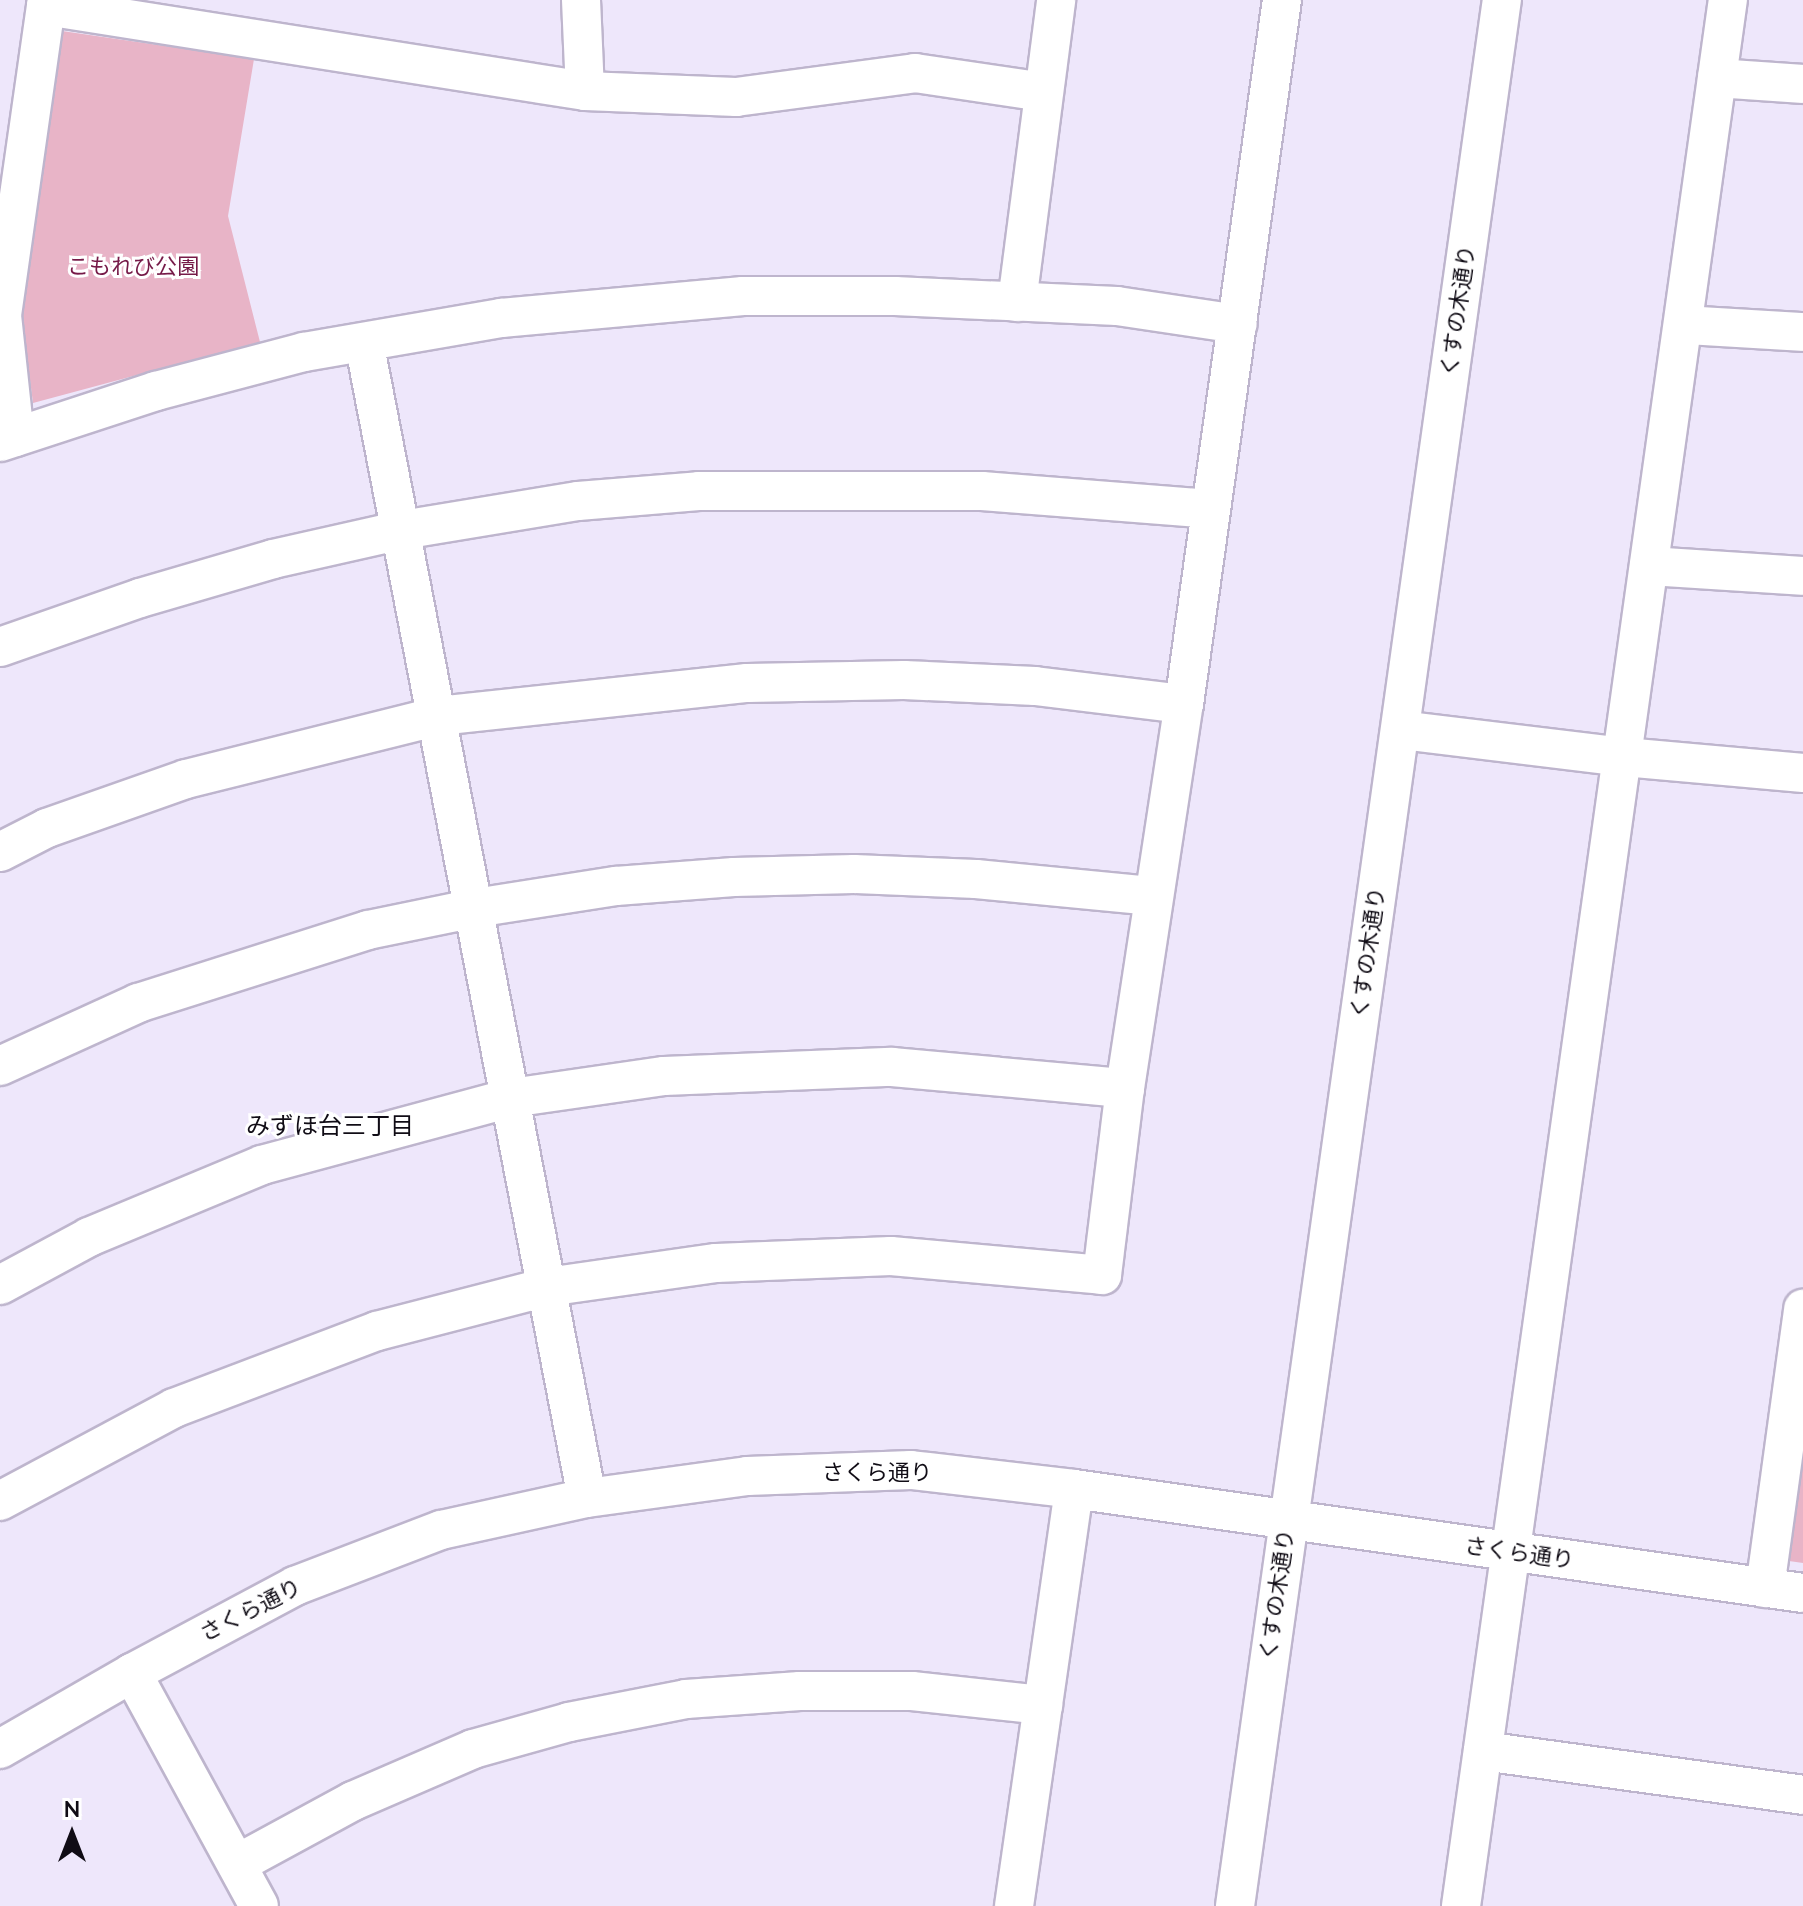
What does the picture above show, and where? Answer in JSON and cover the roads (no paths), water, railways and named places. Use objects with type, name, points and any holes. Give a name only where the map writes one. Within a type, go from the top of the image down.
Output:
[{"type":"street","points":[[581,0],[585,91]]},
{"type":"street","points":[[1017,302],[1056,0]]},
{"type":"street","points":[[0,1501],[174,1408],[377,1331],[547,1287],[716,1263],[891,1256],[1102,1275],[1125,1088],[1184,704],[1282,0]]},
{"type":"street","name":"くすの木通り","points":[[1235,1906],[1502,0]]},
{"type":"street","points":[[1461,1906],[1685,325],[1728,0]]},
{"type":"street","points":[[1043,92],[915,73],[736,97],[585,91],[47,3],[2,315],[8,439],[156,391],[304,352],[501,318],[743,296],[895,296],[1117,306],[1238,324]]},
{"type":"street","points":[[1717,78],[1803,84]]},
{"type":"street","points":[[1685,325],[1803,332]]},
{"type":"street","points":[[364,342],[587,1498]]},
{"type":"street","points":[[0,647],[140,598],[228,572],[402,530],[578,501],[699,491],[982,491],[1210,509]]},
{"type":"street","points":[[1649,566],[1803,576]]},
{"type":"street","points":[[0,852],[47,828],[186,779],[438,716],[747,683],[888,681],[1035,686],[1184,704]]},
{"type":"street","points":[[1401,730],[1624,757],[1803,773]]},
{"type":"street","points":[[0,1066],[138,1003],[368,930],[475,908],[616,886],[734,877],[854,874],[976,879],[1153,896]]},
{"type":"street","points":[[0,1285],[89,1237],[262,1165],[511,1098],[664,1076],[892,1067],[1125,1088]]},
{"type":"street","points":[[1765,1588],[1803,1309]]},
{"type":"street","name":"さくら通り","points":[[0,1749],[132,1673],[295,1586],[441,1530],[587,1498],[747,1476],[911,1470],[1074,1489],[1803,1593]]},
{"type":"street","points":[[1014,1906],[1074,1489]]},
{"type":"street","points":[[132,1673],[259,1906]]},
{"type":"street","points":[[237,1864],[353,1801],[473,1749],[569,1722],[686,1699],[800,1691],[912,1691],[1043,1705]]},
{"type":"street","points":[[1483,1751],[1803,1795]]},
{"type":"district","name":"みずほ台三丁目","points":[[330,1127]]},
{"type":"park label","name":"こもれび公園","points":[[133,268]]}]
